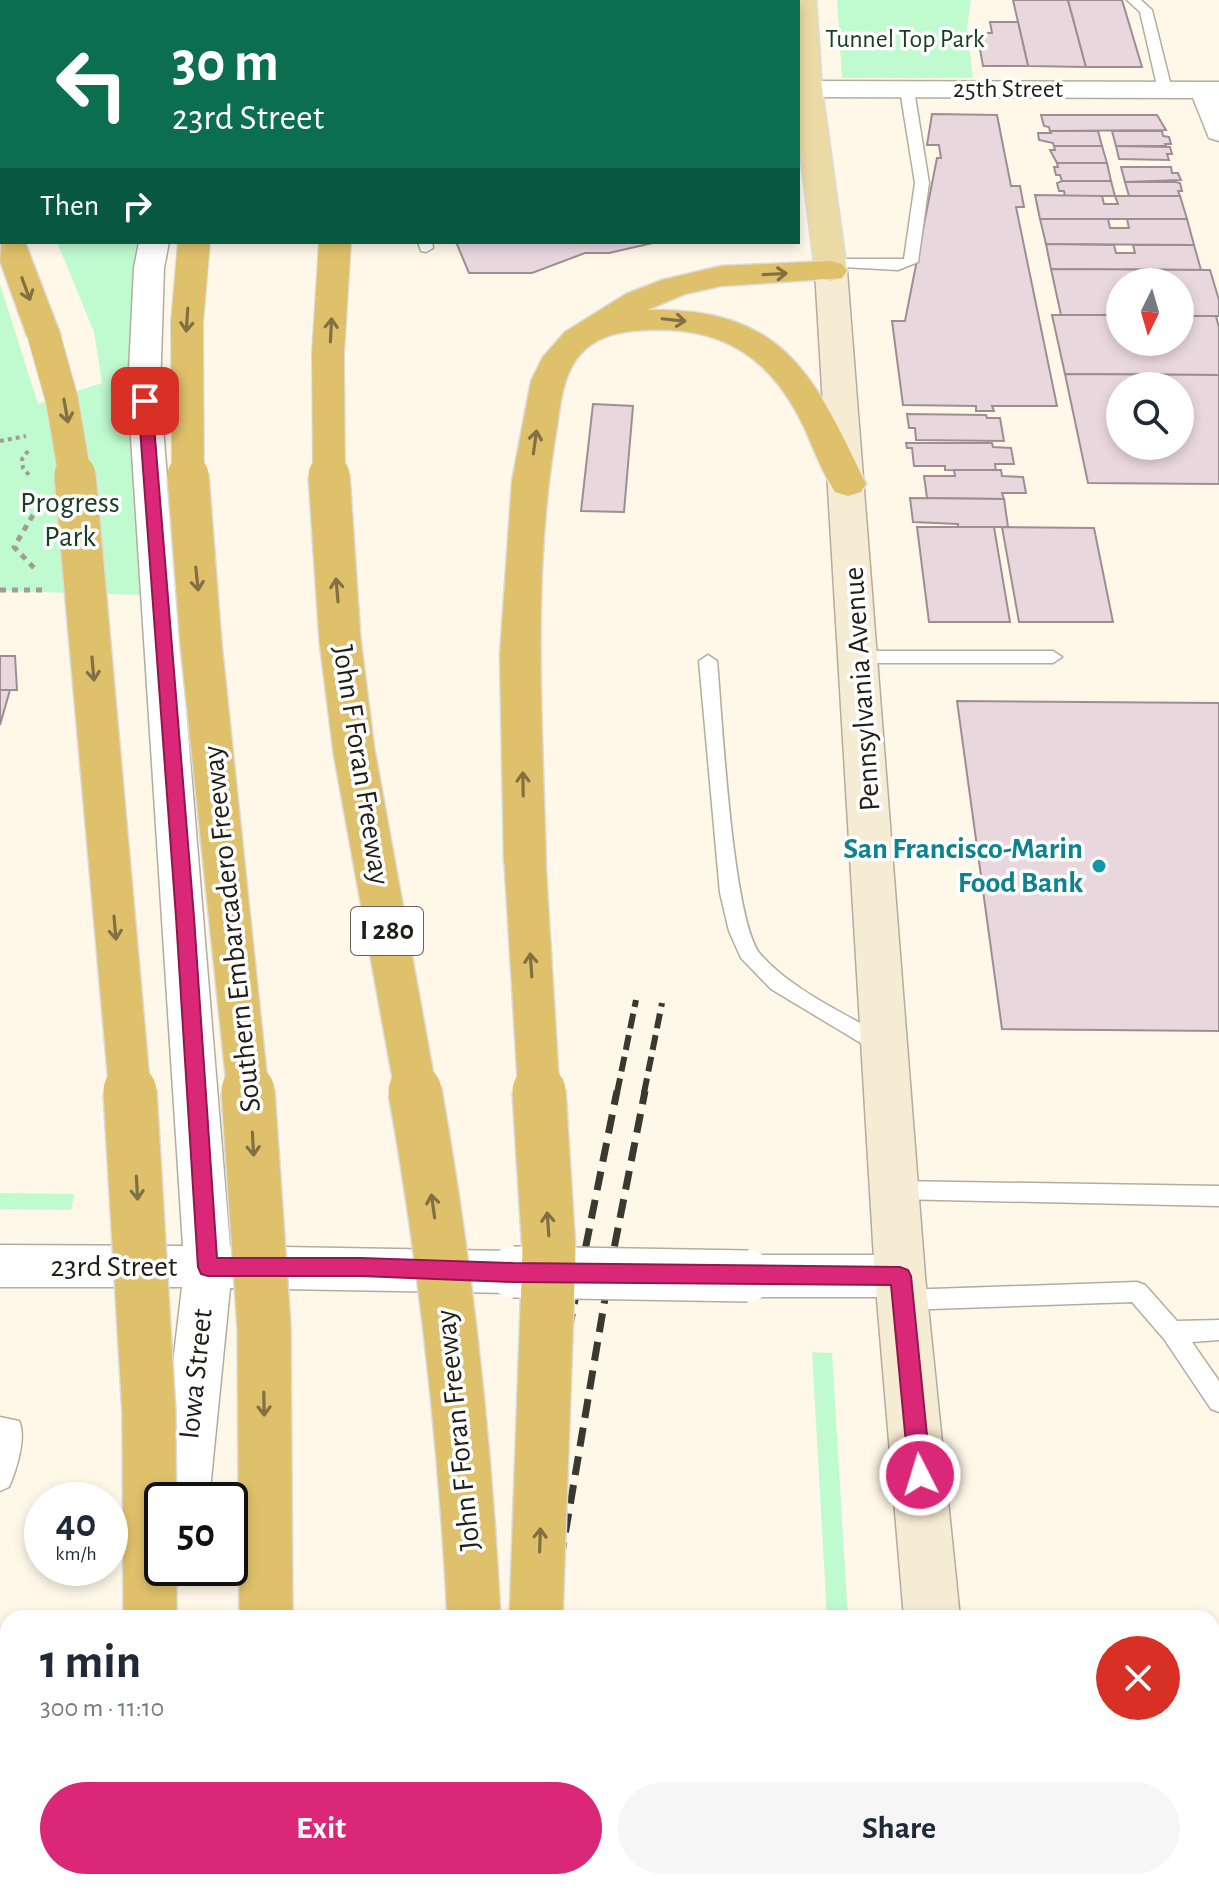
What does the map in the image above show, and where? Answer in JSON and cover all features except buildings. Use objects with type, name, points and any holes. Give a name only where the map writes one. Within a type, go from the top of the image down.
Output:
[{"type":"highway","points":[[10,244],[62,390],[79,501],[134,1147],[146,1357],[152,1555],[150,1610]]},
{"type":"highway","name":"Southern Embarcadero Freeway","points":[[194,244],[186,331],[186,432],[192,533],[252,1122],[264,1328],[266,1610]]},
{"type":"highway","name":"John F Foran Freeway","points":[[335,244],[330,443],[334,553],[346,695],[428,1165],[452,1349],[473,1610]]},
{"type":"highway","points":[[536,1610],[549,1252],[525,862],[520,655],[530,481],[548,381],[560,357],[577,339],[638,301],[674,287],[721,276],[830,267]]},
{"type":"highway","points":[[597,328],[637,318],[669,319],[706,324],[740,334],[767,348],[787,367],[800,387],[848,484]]},
{"type":"main road","name":"Pennsylvania Avenue","points":[[802,0],[803,89],[830,267],[848,484],[902,1288],[931,1610]]},
{"type":"street","name":"25th Street","points":[[803,89],[1212,90]]},
{"type":"street","points":[[1212,90],[1219,132]]},
{"type":"street","name":"Iowa Street","points":[[154,244],[149,268],[144,391],[208,1267],[185,1482]]},
{"type":"street","name":"23rd Street","points":[[0,1266],[361,1267],[748,1276],[902,1288]]},
{"type":"street","points":[[171,1610],[173,1586]]},
{"type":"lane","points":[[1133,0],[1146,10],[1165,90]]},
{"type":"lane","points":[[830,267],[898,266],[911,262],[922,183],[907,90]]},
{"type":"lane","points":[[860,657],[1053,657]]},
{"type":"lane","points":[[708,661],[730,893],[739,931],[751,958],[778,983],[885,1047]]},
{"type":"lane","points":[[895,1190],[1219,1196]]},
{"type":"lane","points":[[902,1288],[1137,1292],[1172,1332],[1219,1401]]},
{"type":"lane","points":[[1172,1332],[1219,1330]]},
{"type":"lane","points":[[0,1428],[11,1429],[0,1479]]},
{"type":"path","points":[[14,547],[38,572],[47,575]]},
{"type":"path","points":[[0,590],[54,591]]},
{"type":"green space","name":"Tunnel Top Park","points":[[837,0],[971,0],[967,28],[973,78],[842,78]]},
{"type":"green space","name":"Progress Park","points":[[58,244],[154,244],[144,595],[0,591],[0,284],[38,404],[102,383],[94,332]]},
{"type":"green space","points":[[0,1193],[74,1194],[71,1210],[0,1209]]},
{"type":"green space","points":[[812,1352],[832,1353],[848,1610],[827,1610]]},
{"type":"railway","points":[[617,1093],[636,1000]]},
{"type":"railway","points":[[644,1093],[662,1003]]},
{"type":"railway","points":[[520,1610],[567,1340],[617,1091]]},
{"type":"railway","points":[[552,1610],[610,1269],[645,1091]]},
{"type":"place","name":"San Francisco-Marin Food Bank","points":[[1099,866]]},
{"type":"route","points":[[145,401],[185,917],[208,1267],[900,1276],[920,1475]]}]
